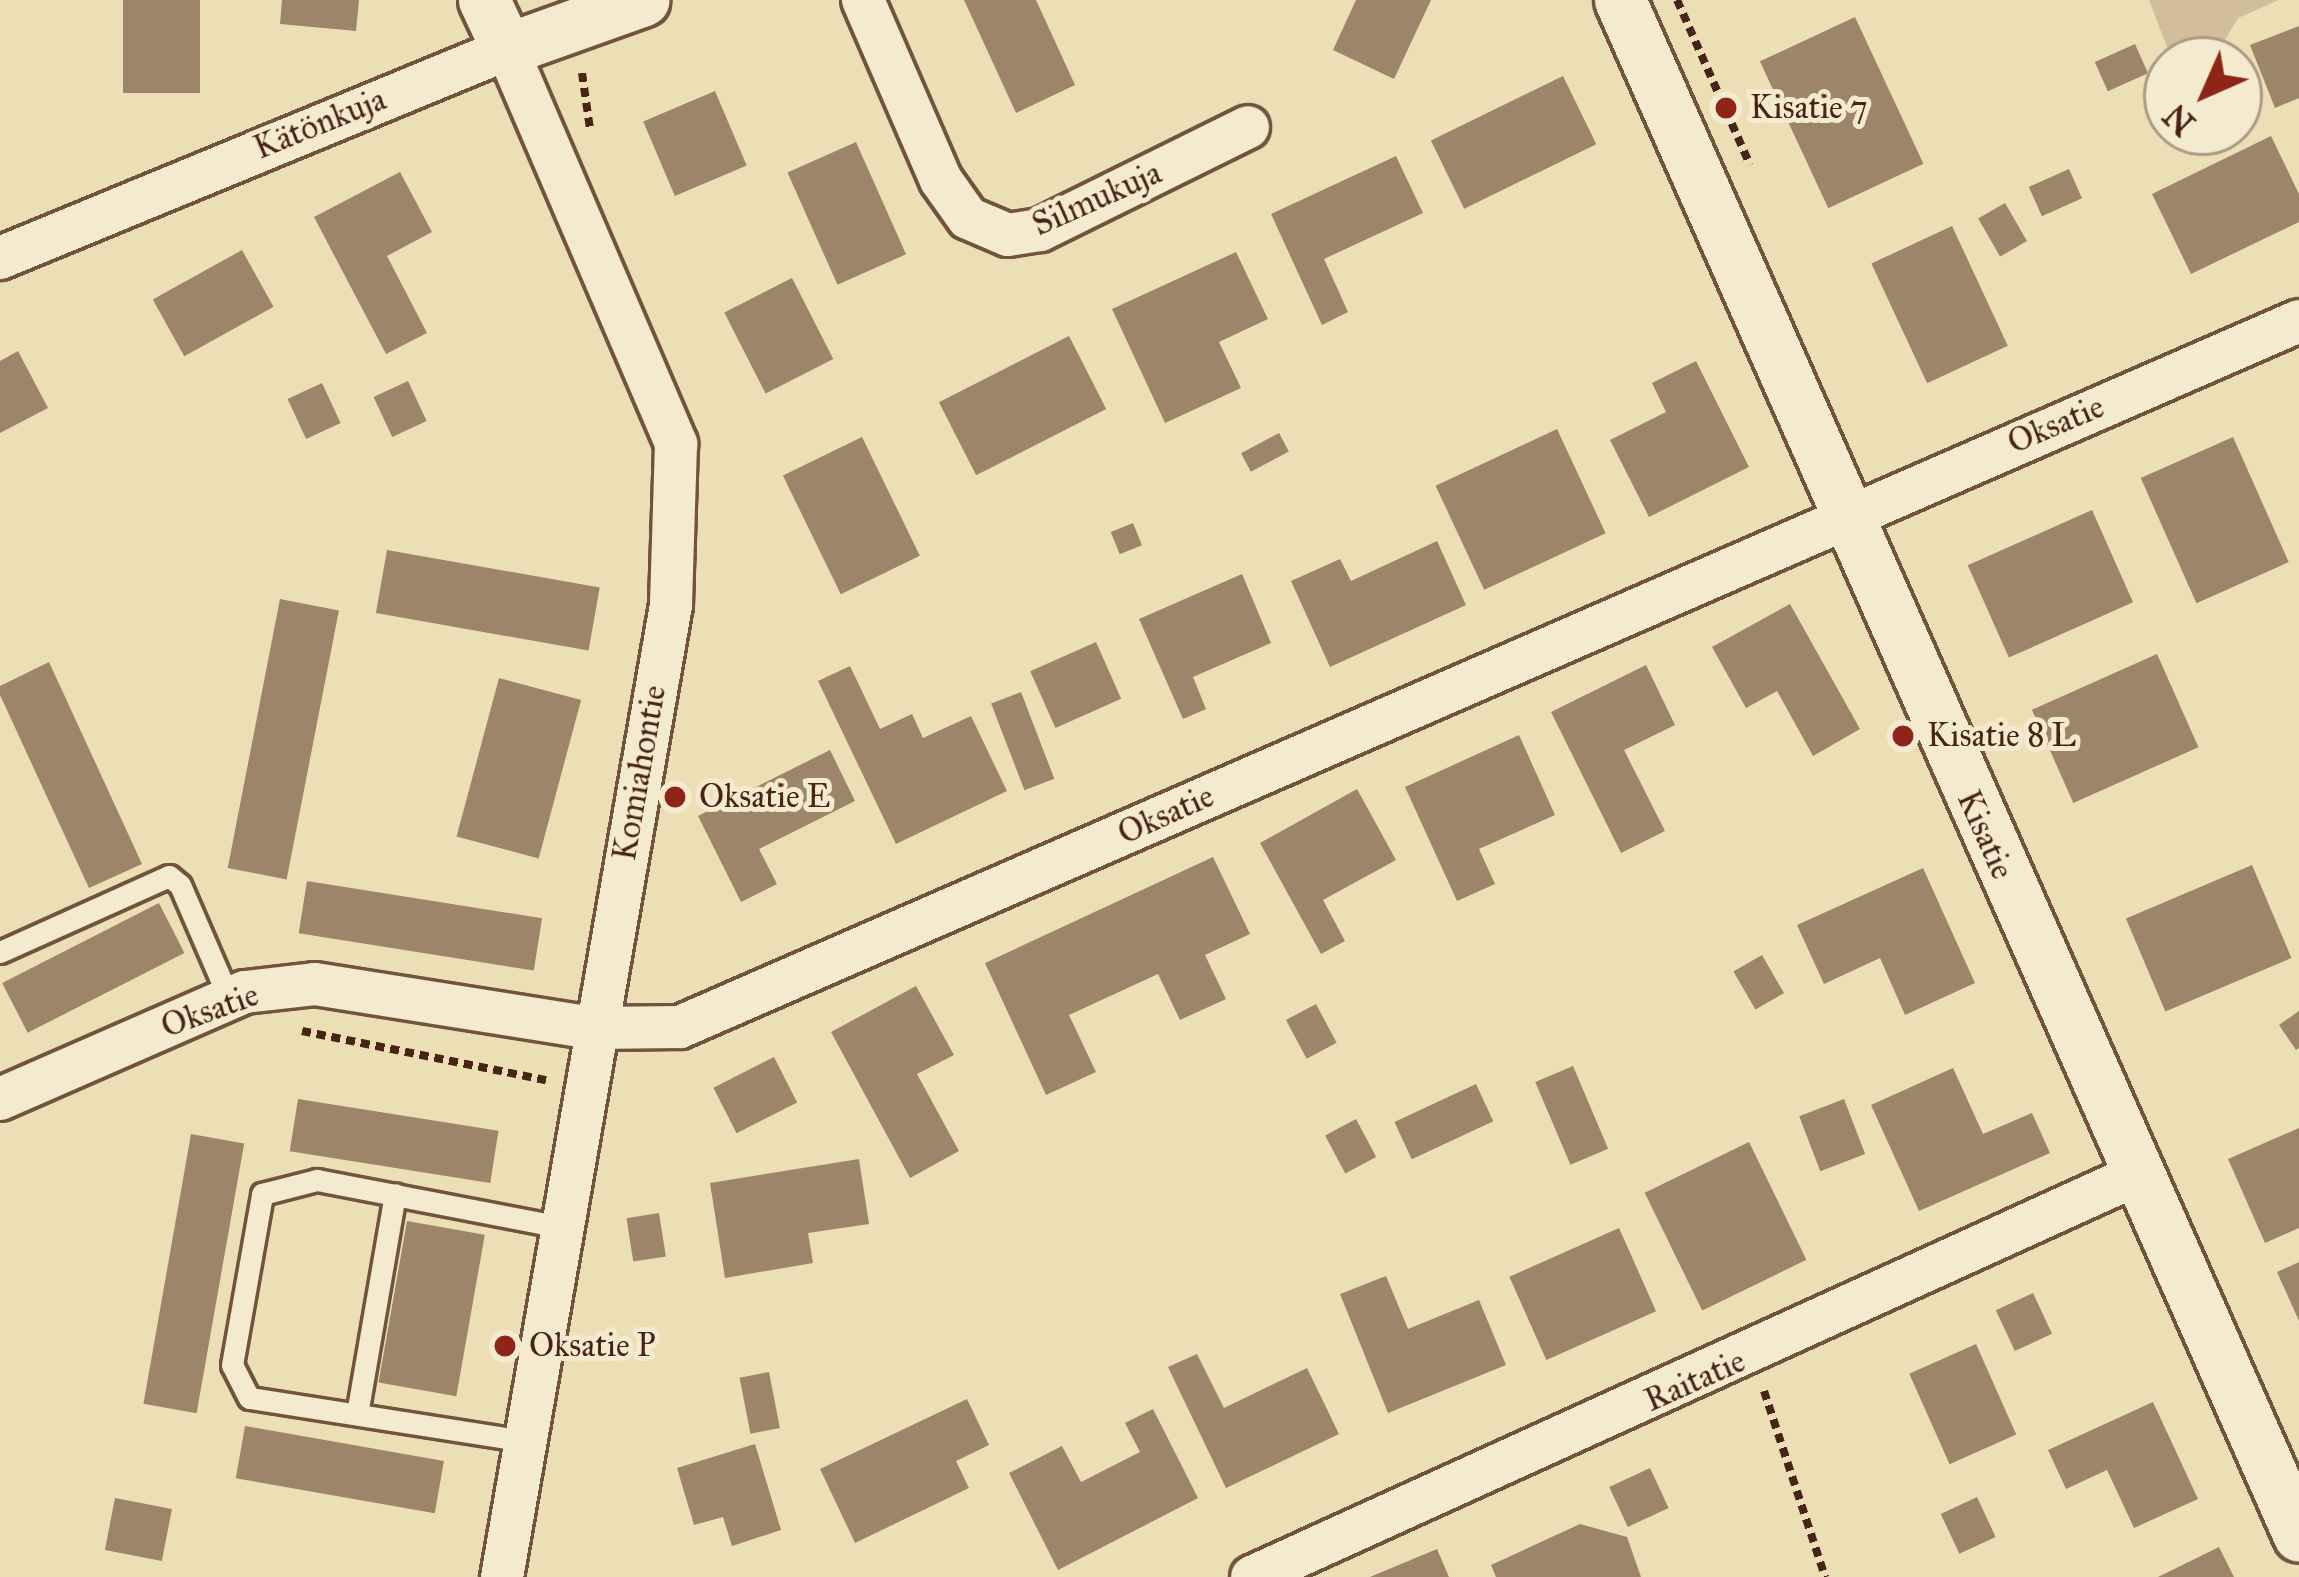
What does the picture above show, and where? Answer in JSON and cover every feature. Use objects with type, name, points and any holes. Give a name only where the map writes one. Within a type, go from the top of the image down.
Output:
[{"type":"street","name":"Komiahontie","points":[[484,0],[676,444],[670,605],[593,1028],[502,1577]]},
{"type":"street","name":"Kätönkuja","points":[[0,258],[507,49],[644,0]]},
{"type":"street","name":"Silmukuja","points":[[863,0],[941,180],[968,218],[1008,236],[1040,230],[1248,127]]},
{"type":"street","name":"Kisatie","points":[[1620,0],[2134,1176],[2299,1536]]},
{"type":"street","name":"Oksatie","points":[[0,1100],[229,998],[315,984],[593,1028],[680,1027],[2299,320]]},
{"type":"street","name":"Raitatie","points":[[1252,1577],[1751,1356],[2134,1176]]},
{"type":"lane","points":[[0,952],[169,877],[180,885],[229,998]]},
{"type":"lane","points":[[525,1441],[249,1398],[232,1365],[262,1194],[316,1180],[560,1227]]},
{"type":"lane","points":[[357,1414],[395,1194]]},
{"type":"path","points":[[283,1028],[583,1088]]},
{"type":"path","points":[[1751,1356],[1795,1468],[1825,1577]]},
{"type":"shaded area","points":[[2149,0],[2279,0],[2238,18],[2227,36],[2163,36]]},
{"type":"building","points":[[123,0],[200,0],[200,93],[123,93]]},
{"type":"building","points":[[282,0],[359,0],[356,31],[280,24]]},
{"type":"building","points":[[964,0],[1036,0],[1075,85],[1016,113]]},
{"type":"building","points":[[1356,0],[1431,0],[1394,79],[1333,50]]},
{"type":"building","points":[[1855,17],[1923,164],[1828,208],[1760,61]]},
{"type":"building","points":[[2299,26],[2299,98],[2275,108],[2263,78],[2263,40]]},
{"type":"building","points":[[2135,44],[2143,75],[2108,91],[2095,62]]},
{"type":"building","points":[[1563,76],[1596,144],[1464,209],[1431,140]]},
{"type":"building","points":[[715,91],[747,166],[675,196],[643,121]]},
{"type":"building","points":[[2271,136],[2299,194],[2299,222],[2191,274],[2152,194],[2230,156],[2263,156],[2263,140]]},
{"type":"building","points":[[856,142],[906,254],[838,285],[787,173]]},
{"type":"building","points":[[1396,156],[1423,213],[1324,259],[1348,312],[1322,325],[1271,214]]},
{"type":"building","points":[[2069,169],[2082,198],[2042,216],[2029,187]]},
{"type":"building","points":[[400,172],[432,232],[387,256],[427,333],[386,354],[314,217]]},
{"type":"building","points":[[2005,203],[2027,241],[2000,257],[1978,218]]},
{"type":"building","points":[[1952,226],[2008,346],[1927,383],[1871,264]]},
{"type":"building","points":[[242,250],[274,307],[184,356],[153,299]]},
{"type":"building","points":[[1236,252],[1268,319],[1219,342],[1241,388],[1165,423],[1112,309]]},
{"type":"building","points":[[792,278],[833,359],[766,394],[724,313]]},
{"type":"building","points":[[1069,336],[1106,409],[976,475],[939,402]]},
{"type":"building","points":[[18,351],[48,408],[0,433],[0,361]]},
{"type":"building","points":[[1696,361],[1749,467],[1649,517],[1610,440],[1666,412],[1652,383]]},
{"type":"building","points":[[408,381],[427,421],[392,437],[374,397]]},
{"type":"building","points":[[322,383],[341,423],[306,439],[288,399]]},
{"type":"building","points":[[1557,429],[1606,533],[1484,590],[1436,486]]},
{"type":"building","points":[[1279,433],[1289,452],[1251,472],[1241,453]]},
{"type":"building","points":[[862,437],[920,556],[841,594],[783,476]]},
{"type":"building","points":[[2233,437],[2289,562],[2196,603],[2141,478]]},
{"type":"building","points":[[2092,510],[2133,602],[2009,658],[1968,565]]},
{"type":"building","points":[[1133,523],[1142,545],[1120,554],[1111,532]]},
{"type":"building","points":[[1437,541],[1466,605],[1330,667],[1291,581],[1340,559],[1351,581]]},
{"type":"building","points":[[387,550],[600,588],[589,651],[376,613]]},
{"type":"building","points":[[1242,574],[1271,643],[1193,677],[1206,709],[1183,719],[1139,619]]},
{"type":"building","points":[[280,599],[339,610],[287,879],[228,868]]},
{"type":"building","points":[[1790,604],[1860,729],[1813,756],[1777,691],[1746,708],[1712,647]]},
{"type":"building","points":[[1096,642],[1121,699],[1055,728],[1030,671]]},
{"type":"building","points":[[2157,654],[2198,747],[2073,803],[2032,710]]},
{"type":"building","points":[[49,662],[142,864],[89,888],[0,695],[0,686]]},
{"type":"building","points":[[1646,665],[1675,725],[1624,750],[1665,831],[1621,853],[1551,712]]},
{"type":"building","points":[[850,666],[880,729],[912,714],[923,738],[971,716],[1007,791],[896,844],[818,681]]},
{"type":"building","points":[[499,678],[581,700],[539,858],[457,836]]},
{"type":"building","points":[[1021,692],[1054,779],[1024,790],[991,703]]},
{"type":"building","points":[[1519,735],[1555,815],[1479,849],[1495,884],[1457,901],[1405,787]]},
{"type":"building","points":[[830,750],[855,801],[759,849],[777,884],[741,902],[698,816]]},
{"type":"building","points":[[1357,789],[1396,860],[1323,900],[1345,941],[1321,954],[1260,843]]},
{"type":"building","points":[[1213,857],[1250,934],[1205,955],[1226,999],[1180,1020],[1158,974],[1069,1015],[1096,1072],[1046,1095],[985,963]]},
{"type":"building","points":[[2252,865],[2291,958],[2165,1012],[2126,919]]},
{"type":"building","points":[[1923,868],[1975,983],[1905,1015],[1880,958],[1824,984],[1797,925]]},
{"type":"building","points":[[307,881],[542,918],[534,971],[299,933]]},
{"type":"building","points":[[159,903],[184,953],[28,1033],[2,983]]},
{"type":"building","points":[[1762,955],[1784,993],[1755,1010],[1733,972]]},
{"type":"building","points":[[916,986],[954,1055],[917,1074],[959,1151],[910,1178],[831,1032]]},
{"type":"building","points":[[1316,1004],[1337,1043],[1307,1059],[1286,1020]]},
{"type":"building","points":[[2299,1011],[2299,1048],[2296,1050],[2279,1025]]},
{"type":"building","points":[[774,1057],[797,1102],[737,1133],[713,1088]]},
{"type":"building","points":[[1573,1066],[1608,1149],[1570,1165],[1535,1082]]},
{"type":"building","points":[[1953,1068],[1983,1134],[2032,1113],[2050,1153],[1919,1211],[1871,1105]]},
{"type":"building","points":[[1476,1084],[1493,1121],[1412,1159],[1394,1122]]},
{"type":"building","points":[[298,1099],[499,1131],[490,1183],[290,1151]]},
{"type":"building","points":[[1844,1099],[1865,1154],[1820,1171],[1799,1116]]},
{"type":"building","points":[[1356,1119],[1376,1157],[1345,1173],[1325,1135]]},
{"type":"building","points":[[2299,1128],[2299,1228],[2265,1243],[2228,1159]]},
{"type":"building","points":[[191,1134],[244,1143],[197,1413],[143,1404]]},
{"type":"building","points":[[1749,1142],[1806,1260],[1702,1311],[1645,1193]]},
{"type":"building","points":[[859,1159],[869,1224],[808,1233],[813,1263],[725,1278],[710,1183]]},
{"type":"building","points":[[659,1213],[666,1256],[633,1262],[626,1218]]},
{"type":"building","points":[[407,1221],[485,1235],[456,1396],[379,1383]]},
{"type":"building","points":[[1619,1228],[1656,1311],[1546,1360],[1509,1277]]},
{"type":"building","points":[[2299,1262],[2299,1321],[2277,1272]]},
{"type":"building","points":[[1386,1276],[1408,1329],[1479,1300],[1506,1365],[1388,1413],[1340,1294]]},
{"type":"building","points":[[2033,1293],[2052,1334],[2015,1351],[1996,1310]]},
{"type":"building","points":[[1976,1344],[2016,1434],[1950,1464],[1909,1374]]},
{"type":"building","points":[[1197,1354],[1224,1408],[1307,1368],[1339,1434],[1226,1488],[1168,1367]]},
{"type":"building","points":[[769,1372],[780,1428],[750,1434],[740,1378]]},
{"type":"building","points":[[967,1399],[989,1445],[956,1461],[969,1488],[855,1543],[820,1469]]},
{"type":"building","points":[[2153,1402],[2198,1499],[2134,1528],[2107,1470],[2066,1489],[2048,1450]]},
{"type":"building","points":[[1153,1409],[1198,1498],[1058,1570],[1009,1473],[1062,1446],[1081,1482],[1140,1452],[1125,1423]]},
{"type":"building","points":[[245,1426],[444,1461],[435,1513],[236,1478]]},
{"type":"building","points":[[755,1444],[781,1530],[732,1546],[723,1517],[694,1525],[677,1468]]},
{"type":"building","points":[[1650,1468],[1669,1508],[1628,1527],[1609,1487]]},
{"type":"building","points":[[1977,1497],[1996,1537],[1959,1554],[1941,1514]]},
{"type":"building","points":[[115,1498],[172,1509],[162,1561],[105,1550]]},
{"type":"building","points":[[1580,1524],[1627,1537],[1641,1577],[1496,1577],[1491,1565]]},
{"type":"building","points":[[2219,1547],[2234,1577],[2158,1577]]},
{"type":"building","points":[[1437,1549],[1449,1577],[1370,1577]]},
{"type":"place","name":"Kisatie 7","points":[[1726,108]]},
{"type":"place","name":"Kisatie 8 L","points":[[1903,736]]},
{"type":"place","name":"Oksatie E","points":[[675,797]]},
{"type":"place","name":"Oksatie P","points":[[505,1346]]}]
